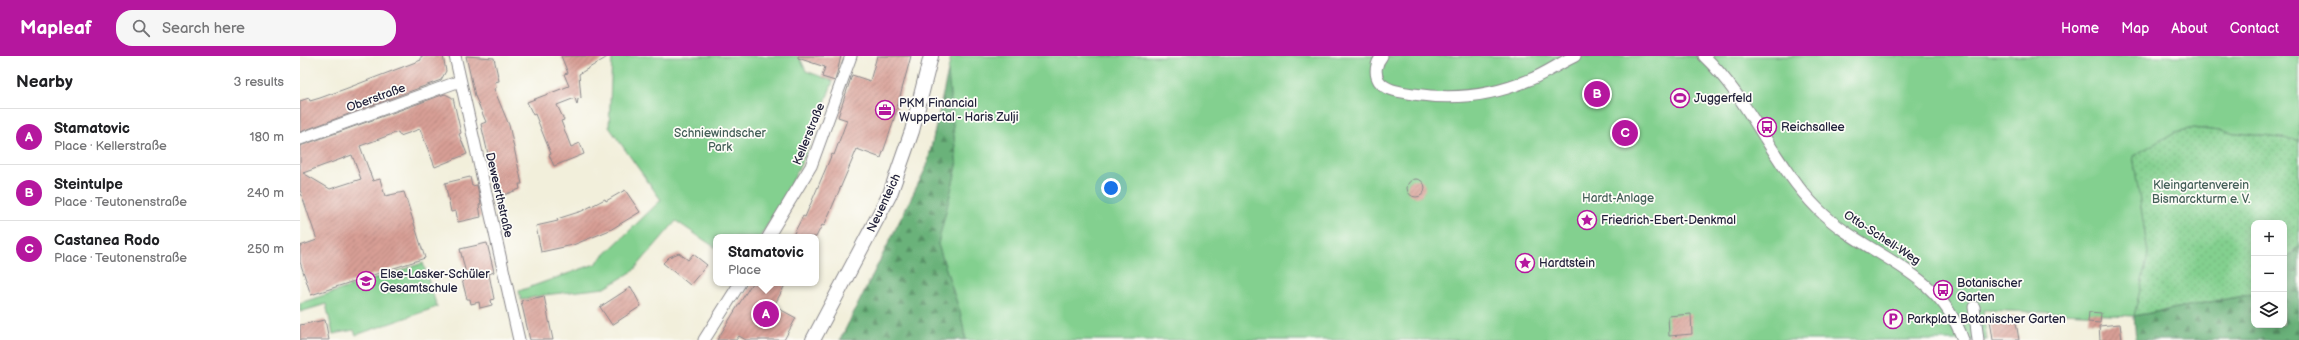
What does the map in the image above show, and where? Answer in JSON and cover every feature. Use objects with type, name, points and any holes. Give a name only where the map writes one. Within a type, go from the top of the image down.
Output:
[{"type":"street","name":"Deweerthstraße","points":[[455,56],[519,340]]},
{"type":"street","name":"Kellerstraße","points":[[770,234],[811,166],[851,56]]},
{"type":"street","name":"Neuenteich","points":[[813,340],[890,194],[912,131],[931,56]]},
{"type":"street","points":[[1382,56],[1376,64],[1376,71],[1378,80],[1383,86],[1404,92],[1444,96],[1488,94],[1510,88],[1531,80],[1575,56]]},
{"type":"street","name":"Otto-Schell-Weg","points":[[1704,56],[1714,66],[1754,121],[1799,187],[1818,208],[1853,237],[1900,264],[1929,286],[1946,306],[1963,340]]},
{"type":"street","name":"Oberstraße","points":[[300,139],[460,81]]},
{"type":"street","points":[[704,340],[738,286]]},
{"type":"street","points":[[1974,307],[1978,340]]},
{"type":"green space","name":"Schniewindscher Park","points":[[612,56],[799,56],[806,71],[833,81],[807,151],[786,195],[762,234],[713,234],[713,246],[676,221],[633,271],[605,288],[544,295],[521,300],[519,291],[595,264],[661,200],[609,127]]},
{"type":"green space","name":"Hardt-Anlage","points":[[951,56],[2299,56],[2299,140],[2194,128],[2175,132],[2133,156],[2148,254],[2134,316],[1983,310],[1987,340],[966,340],[961,315],[938,244],[957,167],[948,71]]},
{"type":"green space","points":[[948,71],[957,167],[938,244],[961,315],[966,340],[840,340],[927,166]]},
{"type":"green space","name":"Kleingartenverein Bismarckturm e. V.","points":[[2194,128],[2299,140],[2299,245],[2287,259],[2287,220],[2251,220],[2251,295],[2134,316],[2148,254],[2133,156],[2175,132]]},
{"type":"green space","points":[[2299,245],[2299,340],[2136,340],[2134,316],[2251,295],[2251,328],[2287,328],[2287,259]]},
{"type":"green space","points":[[423,263],[437,307],[356,335],[354,330],[333,334],[326,304],[300,312],[300,303]]},
{"type":"building","points":[[421,56],[443,56],[446,71],[441,80],[300,132],[300,101],[309,98],[310,101],[345,89],[421,60]]},
{"type":"building","points":[[466,56],[494,58],[499,81],[495,82],[496,88],[494,89],[509,125],[522,184],[519,184],[520,189],[498,197],[481,124],[486,122],[475,96]]},
{"type":"building","points":[[561,56],[609,56],[579,74],[581,98],[578,99],[577,105],[575,98],[557,105],[564,120],[561,121],[571,147],[580,143],[584,154],[554,166],[549,155],[551,154],[535,114],[533,115],[527,102],[569,86],[564,74],[568,73]]},
{"type":"building","points":[[798,56],[841,56],[835,81],[822,77],[825,67],[798,58]]},
{"type":"building","points":[[877,56],[911,56],[892,126],[881,158],[857,149],[824,226],[822,225],[818,234],[794,234],[803,216],[805,217],[832,154],[834,155],[847,120],[838,117],[852,75],[870,81]]},
{"type":"building","points":[[445,94],[453,98],[461,133],[459,134],[467,154],[435,167],[420,129],[400,136],[398,132],[360,146],[373,181],[380,179],[385,196],[404,192],[425,258],[311,295],[300,262],[300,246],[317,240],[300,190],[300,146]],"holes":[[[352,155],[361,179],[330,189],[303,173]]]},
{"type":"building","points":[[470,177],[472,186],[477,185],[481,204],[479,205],[481,217],[458,222],[456,211],[451,212],[445,183]]},
{"type":"building","points":[[1416,179],[1422,182],[1425,188],[1422,194],[1416,197],[1410,194],[1407,188],[1410,182]]},
{"type":"building","points":[[625,190],[640,212],[610,230],[573,245],[541,252],[536,226],[558,221],[557,219],[582,211],[605,199],[606,201]]},
{"type":"building","points":[[487,243],[494,272],[489,274],[494,299],[491,300],[492,305],[480,308],[479,302],[471,304],[470,299],[467,299],[462,280],[467,278],[460,249]]},
{"type":"building","points":[[679,253],[688,260],[693,254],[707,265],[690,285],[663,263],[669,257]]},
{"type":"building","points":[[750,286],[784,286],[774,306],[796,318],[784,340],[746,340],[739,336],[736,340],[717,340]]},
{"type":"building","points":[[631,287],[641,306],[612,325],[600,307]]},
{"type":"building","points":[[544,296],[553,340],[530,340],[521,301]]},
{"type":"building","points":[[2089,312],[2101,313],[2100,323],[2088,322]]},
{"type":"building","points":[[1691,314],[1692,334],[1669,336],[1668,316]]},
{"type":"building","points":[[2002,316],[2015,316],[2019,340],[1993,340],[1990,320],[2000,318]]},
{"type":"building","points":[[325,320],[329,340],[300,340],[300,325]]},
{"type":"building","points":[[2120,324],[2122,340],[2100,340],[2099,326]]},
{"type":"place","name":"Steintulpe","points":[[1597,94]]},
{"type":"place","name":"Juggerfeld","points":[[1680,98]]},
{"type":"place","name":"PKM Financial Wuppertal - Haris Zulji","points":[[885,110]]},
{"type":"place","name":"Reichsallee","points":[[1767,127]]},
{"type":"place","name":"Castanea Rodo","points":[[1625,133]]},
{"type":"place","name":"Friedrich-Ebert-Denkmal","points":[[1587,220]]},
{"type":"place","name":"Hardtstein","points":[[1525,263]]},
{"type":"place","name":"Else-Lasker-Schüler Gesamtschule","points":[[366,281]]},
{"type":"place","name":"Botanischer Garten","points":[[1943,290]]},
{"type":"place","name":"Stamatovic","points":[[766,314]]},
{"type":"place","name":"Parkplatz Botanischer Garten","points":[[1893,319]]}]
